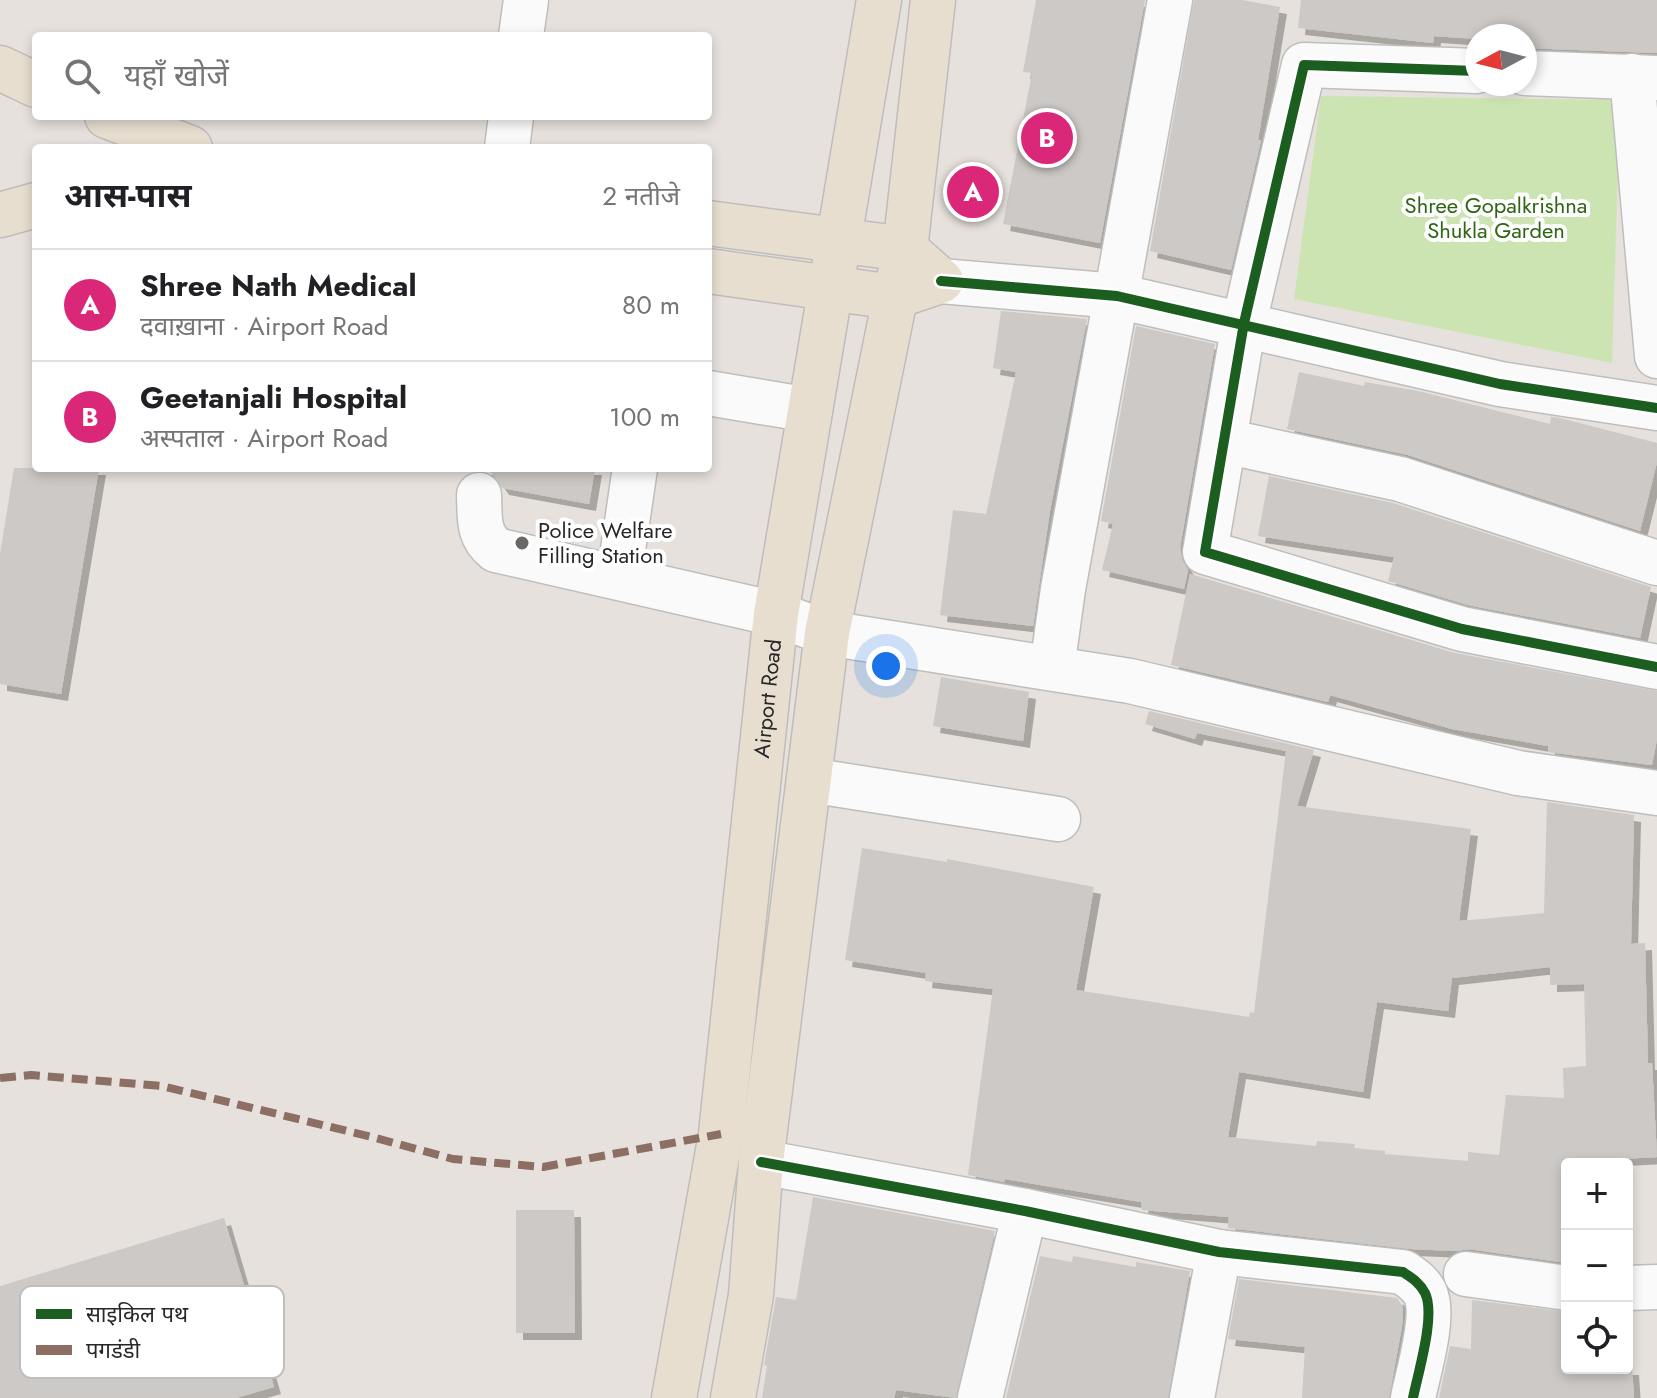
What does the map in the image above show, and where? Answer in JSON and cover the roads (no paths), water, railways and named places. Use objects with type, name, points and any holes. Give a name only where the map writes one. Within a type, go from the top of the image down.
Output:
[{"type":"main road","name":"Airport Road","points":[[674,1398],[721,1134],[776,614],[879,0]]},
{"type":"main road","points":[[733,1398],[751,1295],[761,1162],[827,633],[905,249],[933,0]]},
{"type":"main road","points":[[0,68],[32,83]]},
{"type":"main road","points":[[117,120],[180,144]]},
{"type":"main road","points":[[0,215],[32,206]]},
{"type":"main road","points":[[712,224],[905,249],[941,281],[893,297],[712,272]]},
{"type":"street","points":[[522,32],[526,0]]},
{"type":"street","points":[[1052,668],[1063,589],[1170,0]]},
{"type":"street","points":[[1465,71],[1304,65],[1244,323],[1205,552],[1462,629],[1657,667]]},
{"type":"street","points":[[1537,73],[1645,77],[1657,356]]},
{"type":"street","points":[[508,144],[510,120]]},
{"type":"street","points":[[941,281],[1117,296],[1500,384],[1657,408]]},
{"type":"street","points":[[712,394],[810,410]]},
{"type":"street","points":[[1224,441],[1400,479],[1657,563]]},
{"type":"street","points":[[619,577],[634,472]]},
{"type":"street","points":[[479,495],[485,541],[496,550],[776,614],[827,633],[1138,682],[1518,773],[1657,793]]},
{"type":"street","points":[[809,780],[1058,819]]},
{"type":"street","points":[[761,1162],[1025,1211],[1219,1252],[1403,1272],[1419,1283],[1427,1297],[1428,1322],[1413,1398]]},
{"type":"street","points":[[980,1398],[1025,1211]]},
{"type":"street","points":[[1192,1398],[1219,1252]]},
{"type":"street","points":[[1466,1274],[1561,1287]]},
{"type":"street","points":[[1633,1288],[1657,1287]]},
{"type":"place","name":"Geetanjali Hospital","points":[[1047,138]]},
{"type":"place","name":"Shree Nath Medical","points":[[973,192]]},
{"type":"place","name":"Police Welfare Filling Station","points":[[522,543]]},
{"type":"park label","name":"Shree Gopalkrishna Shukla Garden","points":[[1496,218]]}]
